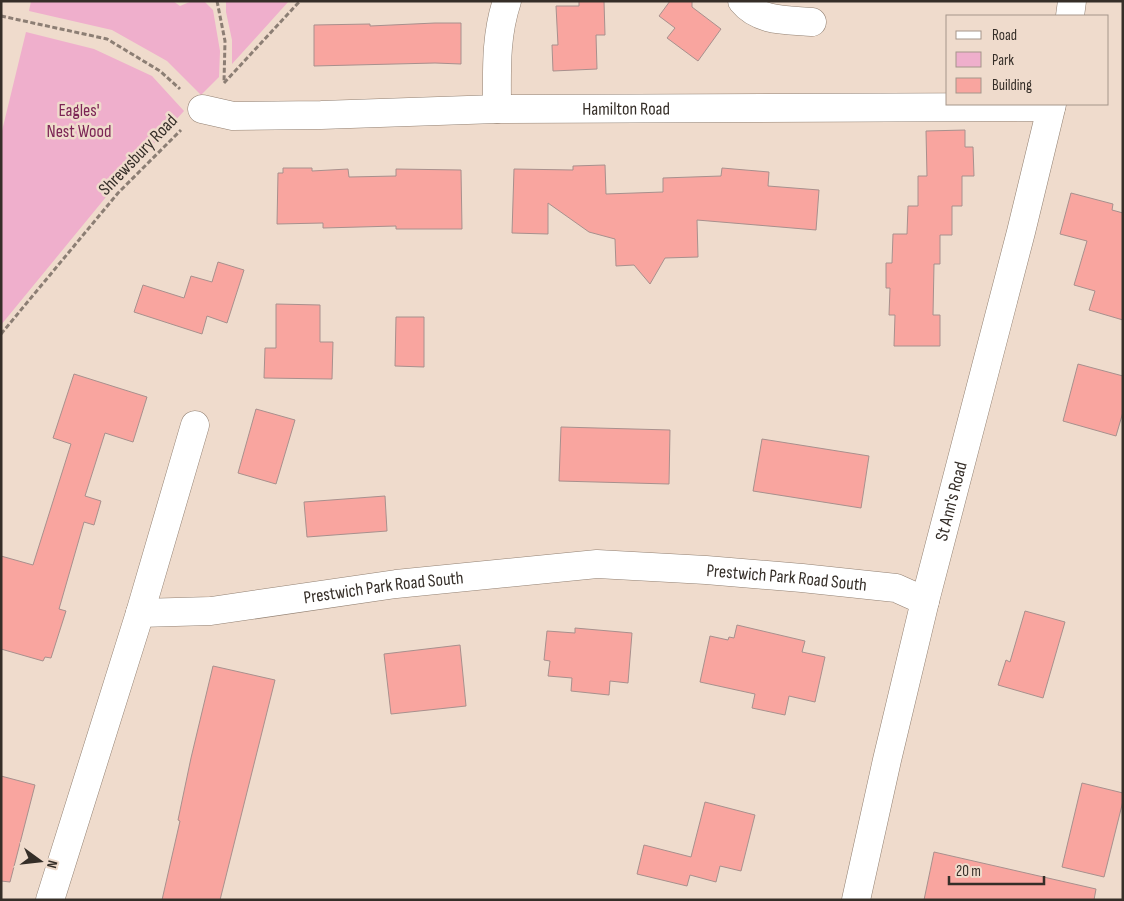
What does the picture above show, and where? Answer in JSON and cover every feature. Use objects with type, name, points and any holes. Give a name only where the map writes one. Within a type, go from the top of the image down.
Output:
[{"type":"street","points":[[497,109],[496,52],[502,17],[507,1]]},
{"type":"street","points":[[742,1],[752,12],[764,17],[812,22]]},
{"type":"street","points":[[1070,15],[1072,1]]},
{"type":"street","name":"Hamilton Road","points":[[202,109],[234,116],[497,109],[1051,105]]},
{"type":"street","name":"St Ann's Road","points":[[856,900],[925,601],[1021,232],[1051,105]]},
{"type":"street","points":[[50,900],[140,612],[195,425]]},
{"type":"street","name":"Prestwich Park Road South","points":[[140,612],[211,611],[396,584],[597,564],[706,570],[896,588],[925,601]]},
{"type":"path","points":[[217,1],[225,41],[224,82]]},
{"type":"path","name":"Shrewsbury Road","points":[[1,334],[118,193],[202,109],[224,82],[300,1]]},
{"type":"path","points":[[1,16],[107,39],[160,71],[202,109]]},
{"type":"green space","points":[[31,1],[173,1],[180,6],[192,1],[204,1],[213,10],[220,51],[219,77],[201,95],[167,61],[112,30],[29,11]]},
{"type":"green space","points":[[226,1],[289,1],[232,64],[232,40],[226,12]]},
{"type":"green space","name":"Eagles' Nest Wood","points":[[26,32],[94,49],[152,76],[184,111],[115,186],[1,325],[1,135]]},
{"type":"building","points":[[579,1],[604,1],[605,35],[596,35],[597,69],[553,71],[552,45],[558,45],[556,6],[579,6]]},
{"type":"building","points":[[670,1],[692,1],[692,7],[721,29],[698,61],[667,38],[675,28],[659,16]]},
{"type":"building","points":[[461,23],[461,64],[314,66],[314,25],[370,24],[370,26]]},
{"type":"building","points":[[965,130],[965,147],[973,147],[974,176],[962,176],[962,206],[952,206],[952,235],[940,235],[940,264],[934,264],[933,315],[940,315],[940,346],[894,346],[895,315],[889,315],[890,288],[886,288],[886,263],[892,263],[893,234],[907,234],[908,206],[918,206],[918,176],[927,176],[926,131]]},
{"type":"building","points":[[605,165],[606,194],[663,192],[663,178],[721,176],[722,168],[769,172],[768,186],[819,190],[816,230],[697,220],[698,257],[665,258],[650,284],[634,265],[616,266],[615,239],[589,232],[548,203],[548,234],[512,233],[514,169],[573,170],[573,166]]},
{"type":"building","points":[[283,168],[312,168],[312,171],[348,169],[349,177],[396,176],[396,169],[461,170],[462,229],[396,229],[396,226],[323,228],[323,223],[277,224],[278,173],[283,173]]},
{"type":"building","points":[[1071,193],[1113,204],[1112,210],[1123,213],[1123,320],[1089,310],[1095,291],[1074,285],[1087,241],[1060,234]]},
{"type":"building","points":[[218,262],[244,270],[227,323],[207,316],[202,334],[134,312],[143,285],[184,298],[191,276],[212,282]]},
{"type":"building","points":[[276,304],[320,305],[320,342],[333,342],[332,379],[264,378],[265,348],[276,348]]},
{"type":"building","points":[[396,317],[424,317],[424,367],[395,366]]},
{"type":"building","points":[[1078,364],[1123,376],[1123,412],[1116,436],[1063,421]]},
{"type":"building","points":[[74,374],[147,397],[133,442],[105,433],[85,496],[101,501],[94,525],[84,522],[59,609],[66,611],[51,658],[45,657],[43,661],[1,649],[1,556],[33,565],[71,444],[53,438]]},
{"type":"building","points":[[256,409],[295,420],[276,484],[238,473]]},
{"type":"building","points":[[561,427],[670,430],[669,484],[559,481]]},
{"type":"building","points":[[762,439],[869,456],[861,508],[753,491]]},
{"type":"building","points":[[385,496],[387,531],[307,537],[304,502]]},
{"type":"building","points":[[1025,611],[1065,622],[1043,698],[998,685],[1006,660],[1010,662]]},
{"type":"building","points":[[737,625],[805,641],[802,652],[825,657],[815,702],[789,696],[785,715],[752,708],[755,694],[700,682],[710,636],[728,640],[729,637],[734,638]]},
{"type":"building","points":[[575,628],[632,633],[628,683],[610,681],[609,695],[571,691],[572,678],[548,676],[550,661],[544,660],[547,631],[575,633]]},
{"type":"building","points":[[460,645],[466,706],[391,714],[384,654]]},
{"type":"building","points":[[213,666],[275,680],[220,900],[162,900],[180,821],[178,820],[191,758]]},
{"type":"building","points":[[1,776],[35,785],[10,882],[1,881]]},
{"type":"building","points":[[1082,783],[1123,793],[1123,801],[1104,877],[1062,867]]},
{"type":"building","points":[[705,802],[755,815],[741,871],[720,866],[716,882],[690,875],[687,886],[637,874],[644,845],[691,857]]},
{"type":"building","points":[[934,852],[1096,889],[1094,900],[924,900]]}]
